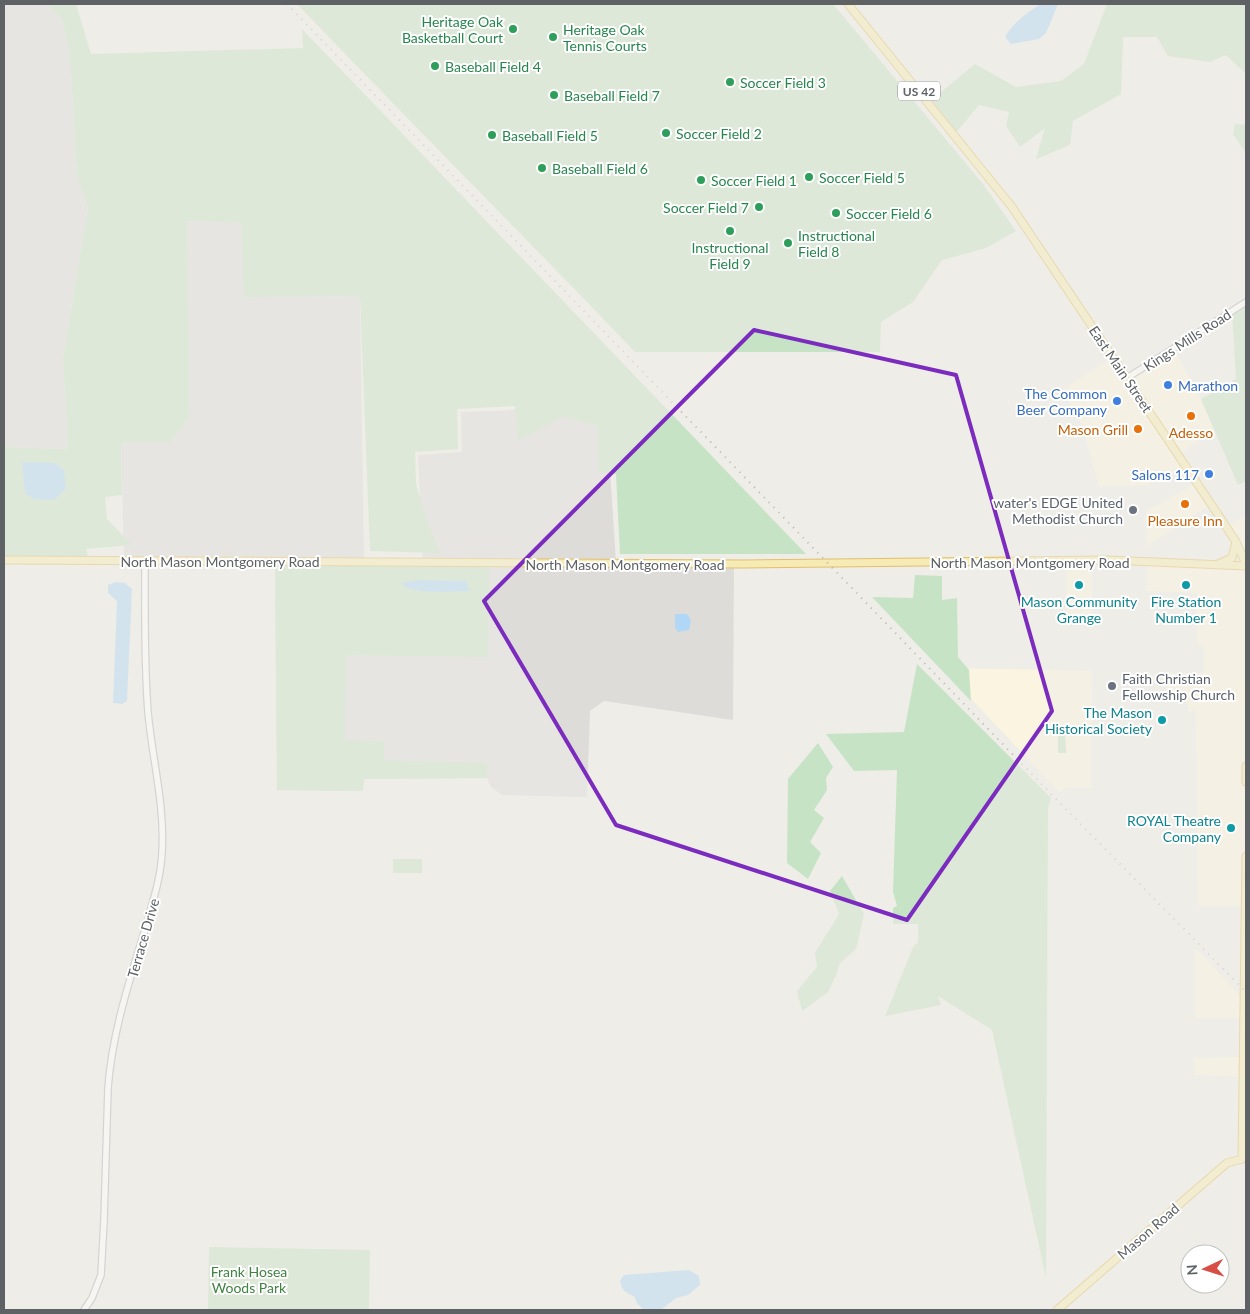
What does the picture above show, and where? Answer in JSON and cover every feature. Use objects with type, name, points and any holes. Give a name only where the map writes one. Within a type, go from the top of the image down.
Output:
[{"type":"main road","name":"East Main Street","points":[[848,4],[990,179],[1029,232],[1236,542],[1246,565]]},
{"type":"main road","points":[[1216,565],[1232,558],[1236,542]]},
{"type":"main road","name":"North Mason Montgomery Road","points":[[4,560],[759,564],[1109,560],[1246,565]]},
{"type":"main road","points":[[1246,766],[1246,782]]},
{"type":"main road","name":"Mason Road","points":[[1057,1310],[1227,1163],[1242,1159],[1246,856]]},
{"type":"street","name":"Kings Mills Road","points":[[1127,378],[1246,302]]},
{"type":"street","name":"Terrace Drive","points":[[84,1310],[92,1298],[101,1275],[110,1064],[115,1035],[156,891],[162,852],[162,828],[147,697],[145,560]]},
{"type":"highlighted area","points":[[754,330],[956,375],[1052,711],[907,920],[616,825],[484,601]]},
{"type":"shaded area","points":[[4,4],[47,4],[62,19],[70,55],[77,178],[88,207],[63,358],[68,449],[4,447]]},
{"type":"shaded area","points":[[186,221],[241,223],[245,297],[360,296],[364,562],[423,562],[418,455],[462,452],[461,412],[606,406],[616,563],[734,564],[733,720],[604,701],[590,711],[587,797],[502,795],[491,787],[487,778],[364,779],[363,791],[277,790],[275,561],[124,560],[121,442],[171,442],[189,418]]},
{"type":"shaded area","points":[[1174,349],[1201,399],[1214,431],[1178,454],[1187,469],[1156,477],[1148,485],[1099,486],[1083,427],[1063,389],[1113,357],[1127,378]]},
{"type":"shaded area","points":[[1197,483],[1211,504],[1147,546],[1146,511]]},
{"type":"shaded area","points":[[1246,516],[1246,564],[1225,526]]},
{"type":"shaded area","points":[[1066,560],[1092,560],[1092,618],[1066,617]]},
{"type":"shaded area","points":[[1147,562],[1246,566],[1246,906],[1198,906],[1196,711],[1188,711],[1187,694],[1166,695],[1166,673],[1204,673],[1204,646],[1197,645],[1197,593],[1147,591]]},
{"type":"shaded area","points":[[942,668],[1092,671],[1091,788],[1067,788],[1059,792]]},
{"type":"shaded area","points":[[1195,948],[1244,999],[1244,1018],[1195,1018]]},
{"type":"shaded area","points":[[1244,1057],[1244,1077],[1194,1075],[1194,1058]]},
{"type":"green space","points":[[47,4],[76,4],[91,54],[303,48],[302,29],[806,554],[620,554],[616,474],[598,472],[598,426],[562,417],[518,441],[515,406],[457,409],[458,449],[415,452],[416,484],[429,527],[441,553],[370,551],[360,296],[244,297],[241,223],[187,221],[189,418],[171,442],[121,442],[122,495],[105,497],[107,519],[132,545],[86,549],[89,560],[4,560],[4,447],[68,449],[63,358],[88,207],[77,178],[70,55],[62,19]]},
{"type":"green space","points":[[297,4],[833,4],[983,184],[1016,231],[986,248],[942,260],[913,302],[881,322],[880,352],[635,352]]},
{"type":"green space","points":[[1107,4],[1246,4],[1246,74],[1226,55],[1210,62],[1168,56],[1157,37],[1123,37],[1121,94],[1073,121],[1070,145],[1036,159],[1045,128],[1020,147],[1006,126],[1009,112],[979,105],[954,135],[928,103],[975,64],[1016,87],[1061,81],[1084,64]]},
{"type":"green space","points":[[1235,124],[1246,125],[1246,153],[1233,134]]},
{"type":"green space","points":[[1246,301],[1246,481],[1238,485],[1201,399],[1236,379],[1232,311]]},
{"type":"green space","points":[[275,561],[489,563],[488,657],[346,655],[345,740],[384,741],[384,760],[487,763],[487,778],[364,779],[363,791],[277,790]]},
{"type":"green space","points":[[915,575],[942,576],[942,600],[957,598],[958,657],[969,670],[971,701],[872,597],[913,598]]},
{"type":"green space","points":[[917,664],[1051,798],[1048,808],[1046,1278],[992,1030],[938,996],[941,1005],[885,1016],[914,945],[918,943],[918,924],[893,924],[893,908],[897,906],[893,892],[897,770],[854,771],[826,734],[904,732]]},
{"type":"green space","points":[[1065,731],[1066,753],[1058,753],[1058,735]]},
{"type":"green space","points":[[818,743],[833,767],[826,778],[827,790],[814,810],[824,818],[810,842],[821,853],[808,879],[787,863],[788,779]]},
{"type":"green space","points":[[393,859],[422,859],[422,873],[393,873]]},
{"type":"green space","points":[[842,876],[864,914],[856,949],[840,963],[828,992],[802,1011],[797,991],[817,967],[815,953],[839,914],[830,891]]},
{"type":"green space","name":"Frank Hosea Woods Park","points":[[209,1247],[370,1250],[369,1310],[208,1310]]},
{"type":"water","points":[[1041,4],[1058,4],[1046,33],[1039,39],[1011,44],[1005,37],[1008,32],[1021,18]]},
{"type":"water","points":[[22,462],[55,463],[64,470],[66,488],[54,500],[34,499],[25,493]]},
{"type":"water","points":[[419,580],[466,581],[470,591],[414,590],[401,583]]},
{"type":"water","points":[[116,582],[125,583],[132,589],[127,701],[122,704],[113,703],[117,601],[108,593],[108,585]]},
{"type":"water","points":[[675,614],[687,614],[691,620],[689,630],[678,632],[675,628]]},
{"type":"water","points":[[689,1270],[699,1276],[700,1285],[688,1295],[676,1298],[661,1310],[644,1310],[637,1303],[634,1296],[623,1289],[620,1281],[624,1275]]},
{"type":"railway","points":[[287,4],[1053,796],[1246,992]]},
{"type":"place","name":"Heritage Oak Basketball Court","points":[[513,29]]},
{"type":"place","name":"Heritage Oak Tennis Courts","points":[[553,37]]},
{"type":"place","name":"Baseball Field 4","points":[[435,66]]},
{"type":"place","name":"Soccer Field 3","points":[[730,82]]},
{"type":"place","name":"Baseball Field 7","points":[[554,95]]},
{"type":"place","name":"Soccer Field 2","points":[[666,133]]},
{"type":"place","name":"Baseball Field 5","points":[[492,135]]},
{"type":"place","name":"Baseball Field 6","points":[[542,168]]},
{"type":"place","name":"Soccer Field 5","points":[[809,177]]},
{"type":"place","name":"Soccer Field 1","points":[[701,180]]},
{"type":"place","name":"Soccer Field 7","points":[[759,207]]},
{"type":"place","name":"Soccer Field 6","points":[[836,213]]},
{"type":"place","name":"Instructional Field 9","points":[[730,231]]},
{"type":"place","name":"Instructional Field 8","points":[[788,243]]},
{"type":"place","name":"Marathon","points":[[1168,385]]},
{"type":"place","name":"The Common Beer Company","points":[[1117,401]]},
{"type":"place","name":"Adesso","points":[[1191,416]]},
{"type":"place","name":"Mason Grill","points":[[1138,429]]},
{"type":"place","name":"Salons 117","points":[[1209,474]]},
{"type":"place","name":"Pleasure Inn","points":[[1185,504]]},
{"type":"place","name":"water's EDGE United Methodist Church","points":[[1133,510]]},
{"type":"place","name":"Mason Community Grange","points":[[1079,585]]},
{"type":"place","name":"Fire Station Number 1","points":[[1186,585]]},
{"type":"place","name":"Faith Christian Fellowship Church","points":[[1112,686]]},
{"type":"place","name":"The Mason Historical Society","points":[[1162,720]]},
{"type":"place","name":"ROYAL Theatre Company","points":[[1231,828]]}]
